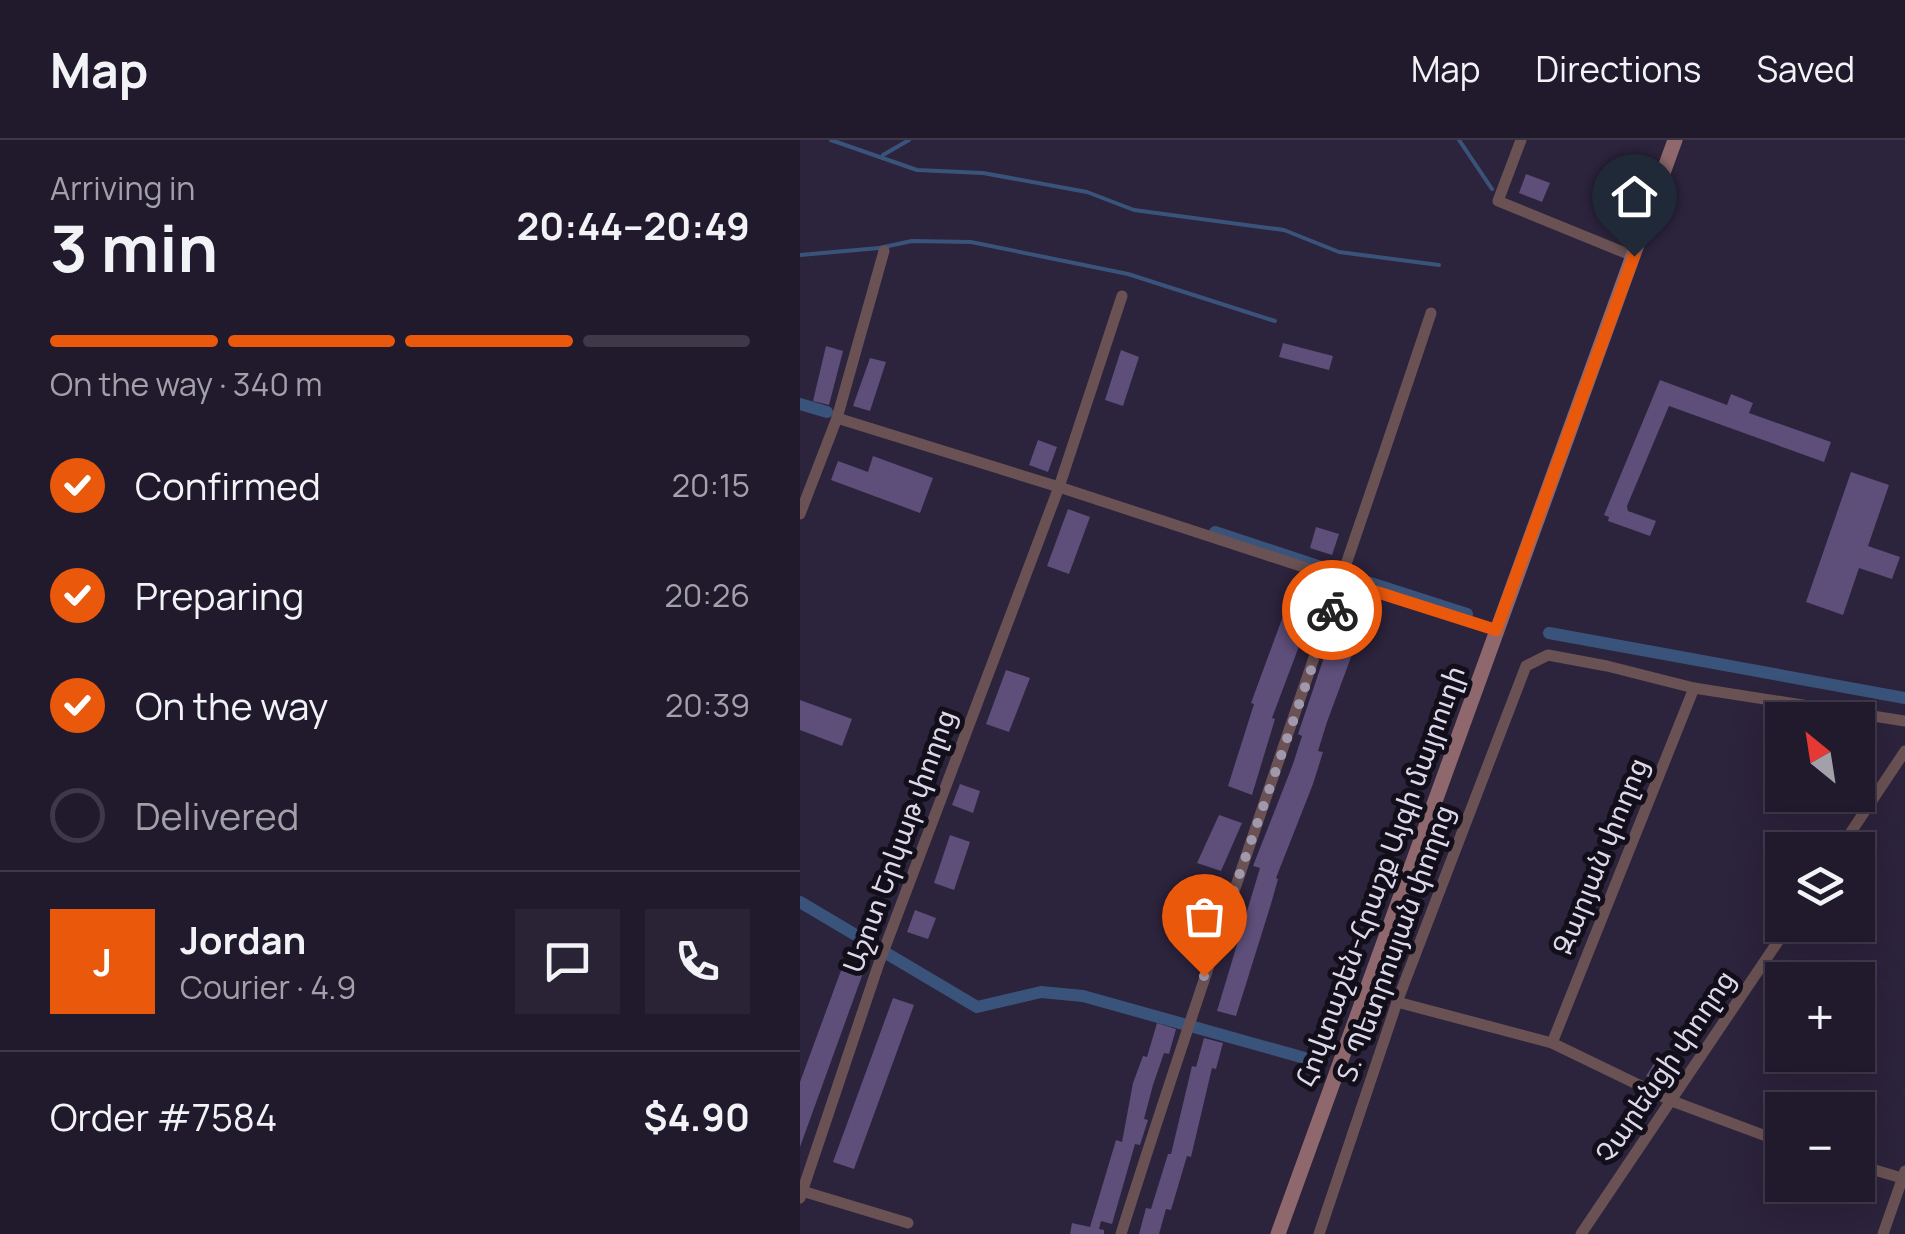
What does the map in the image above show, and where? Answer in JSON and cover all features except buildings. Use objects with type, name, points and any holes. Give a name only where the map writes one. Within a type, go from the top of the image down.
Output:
[{"type":"street","points":[[1521,140],[1498,202],[1634,256]]},
{"type":"street","name":"Հովտաշեն-Հրաշք Այգի մայրուղի","points":[[1278,1234],[1675,140]]},
{"type":"street","points":[[800,514],[837,418],[884,251]]},
{"type":"street","points":[[1059,487],[1122,296]]},
{"type":"street","points":[[1121,1234],[1185,1032],[1432,313]]},
{"type":"street","points":[[837,418],[1496,630]]},
{"type":"street","name":"Աշոտ Երկաթ փողոց","points":[[801,1195],[888,940],[1059,487]]},
{"type":"street","name":"Տ. Պետրոսյան փողոց","points":[[1319,1234],[1398,1002],[1526,666],[1548,655],[1694,688],[1905,721]]},
{"type":"street","name":"Զարյան փողոց","points":[[1552,1043],[1694,688]]},
{"type":"street","points":[[1851,832],[1905,751]]},
{"type":"street","name":"Չարենցի փողոց","points":[[1582,1234],[1778,942]]},
{"type":"street","points":[[1398,1002],[1552,1043],[1672,1101],[1765,1136]]},
{"type":"street","points":[[1875,1169],[1904,1176],[1883,1234]]},
{"type":"street","points":[[801,1195],[908,1223]]},
{"type":"waterway","points":[[831,140],[917,170],[983,173],[1087,192],[1134,210],[1284,230],[1339,252],[1439,265]]},
{"type":"waterway","points":[[883,155],[909,140]]},
{"type":"waterway","points":[[1459,140],[1492,189]]},
{"type":"waterway","points":[[800,255],[912,241],[971,242],[1128,274],[1275,321]]},
{"type":"waterway","points":[[800,404],[827,412]]},
{"type":"waterway","points":[[1215,532],[1333,571]]},
{"type":"waterway","points":[[1355,578],[1467,614]]},
{"type":"waterway","points":[[1549,633],[1905,698]]},
{"type":"waterway","points":[[800,902],[977,1007],[1041,992],[1083,996],[1319,1062]]},
{"type":"way so far","points":[[1204,976],[1332,610]]},
{"type":"route","points":[[1332,610],[1342,581],[1496,630],[1634,256]]}]
